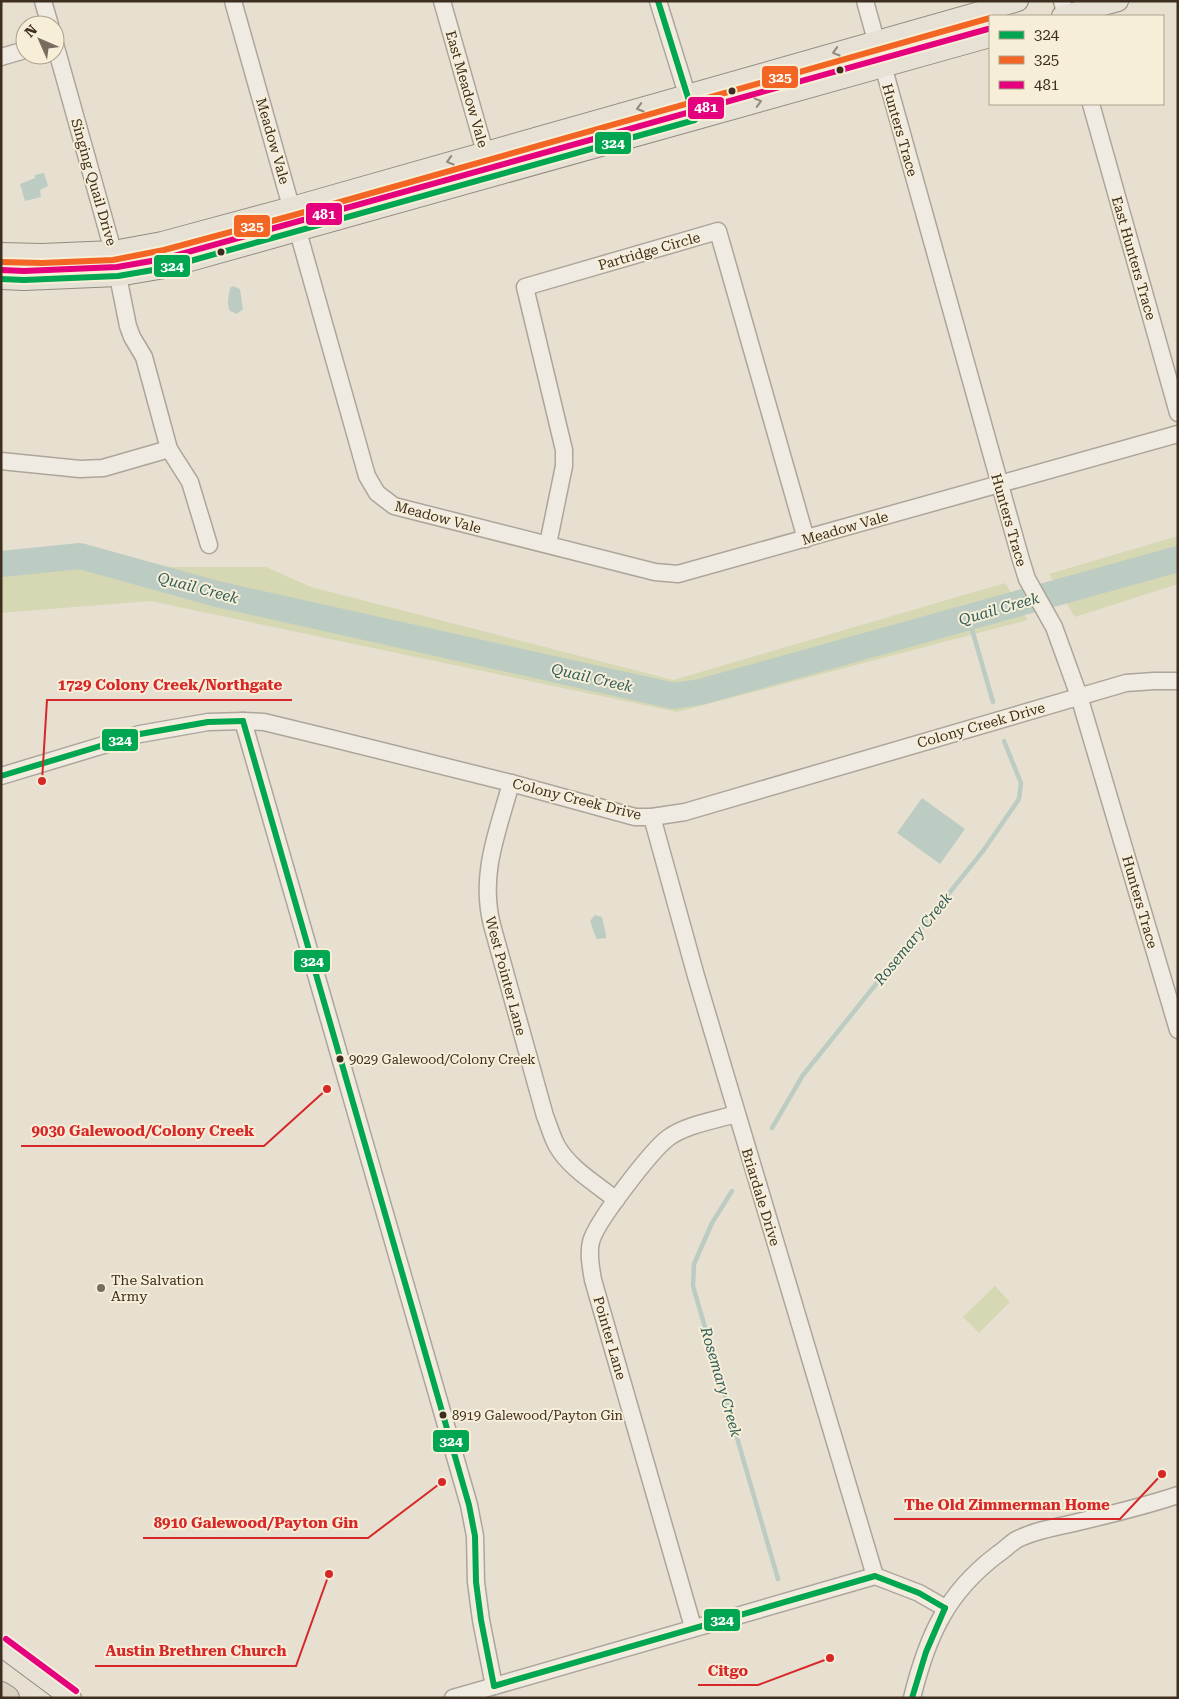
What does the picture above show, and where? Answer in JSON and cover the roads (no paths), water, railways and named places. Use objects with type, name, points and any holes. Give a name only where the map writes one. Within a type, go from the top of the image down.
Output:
[{"type":"highway","points":[[1,1694],[7,1698]]},
{"type":"main road","points":[[1,253],[113,252],[162,242],[292,207],[1018,1]]},
{"type":"main road","points":[[1064,12],[1118,1]]},
{"type":"main road","points":[[1,279],[24,280],[118,276],[165,268],[989,37]]},
{"type":"main road","points":[[1,1646],[71,1698]]},
{"type":"street","points":[[43,1],[47,15]]},
{"type":"street","name":"Meadow Vale","points":[[233,1],[367,476],[377,494],[388,503],[400,508],[655,572],[678,574],[999,484]]},
{"type":"street","name":"East Meadow Vale","points":[[442,1],[492,177]]},
{"type":"street","points":[[658,1],[694,120]]},
{"type":"street","name":"Hunters Trace","points":[[865,1],[1027,579],[1054,627],[1079,696],[1175,1013],[1178,1030]]},
{"type":"street","points":[[1,57],[15,53]]},
{"type":"street","name":"Singing Quail Drive","points":[[61,65],[113,252],[128,326],[144,357],[169,449],[190,482],[209,545]]},
{"type":"street","name":"East Hunters Trace","points":[[1091,105],[1178,413]]},
{"type":"street","name":"Partridge Circle","points":[[548,544],[564,466],[564,450],[525,287],[718,231],[806,539]]},
{"type":"street","points":[[999,484],[1178,434]]},
{"type":"street","points":[[1,462],[80,470],[103,468],[169,449]]},
{"type":"street","name":"Colony Creek Drive","points":[[1,776],[140,734],[208,722],[243,720],[271,724],[511,783],[636,817],[652,817],[685,812],[1079,696],[1126,684],[1178,681]]},
{"type":"street","points":[[243,720],[469,1505],[475,1536],[476,1582],[480,1620],[494,1686]]},
{"type":"street","name":"West Pointer Lane","points":[[511,783],[488,871],[487,893],[492,925],[553,1138],[558,1148],[574,1166],[616,1200]]},
{"type":"street","name":"Briardale Drive","points":[[652,817],[736,1114],[875,1576]]},
{"type":"street","name":"Pointer Lane","points":[[693,1627],[593,1280],[590,1263],[591,1242],[599,1224],[616,1200],[654,1151],[668,1137],[684,1129],[736,1114]]},
{"type":"street","points":[[912,1698],[930,1638],[945,1608],[969,1577],[1016,1540],[1047,1529],[1156,1503],[1178,1495]]},
{"type":"street","points":[[454,1698],[693,1627],[875,1576],[919,1593],[945,1608]]},
{"type":"waterway","name":"Quail Creek","points":[[1,564],[80,556],[217,594],[674,696],[700,692],[1178,559]]},
{"type":"waterway","points":[[975,615],[971,626],[993,702]]},
{"type":"waterway","name":"Rosemary Creek","points":[[772,1128],[803,1075],[983,851],[1019,799],[1021,783],[1004,741]]},
{"type":"waterway","name":"Rosemary Creek","points":[[732,1191],[712,1223],[694,1264],[693,1286],[778,1579]]},
{"type":"place","name":"1729 Colony Creek/Northgate","points":[[42,781]]},
{"type":"place","name":"9029 Galewood/Colony Creek","points":[[340,1059]]},
{"type":"place","name":"9030 Galewood/Colony Creek","points":[[327,1089]]},
{"type":"place","name":"The Salvation Army","points":[[101,1288]]},
{"type":"place","name":"8919 Galewood/Payton Gin","points":[[443,1415]]},
{"type":"place","name":"The Old Zimmerman Home","points":[[1162,1474]]},
{"type":"place","name":"8910 Galewood/Payton Gin","points":[[442,1482]]},
{"type":"place","name":"Austin Brethren Church","points":[[329,1574]]},
{"type":"place","name":"Citgo","points":[[830,1658]]}]
